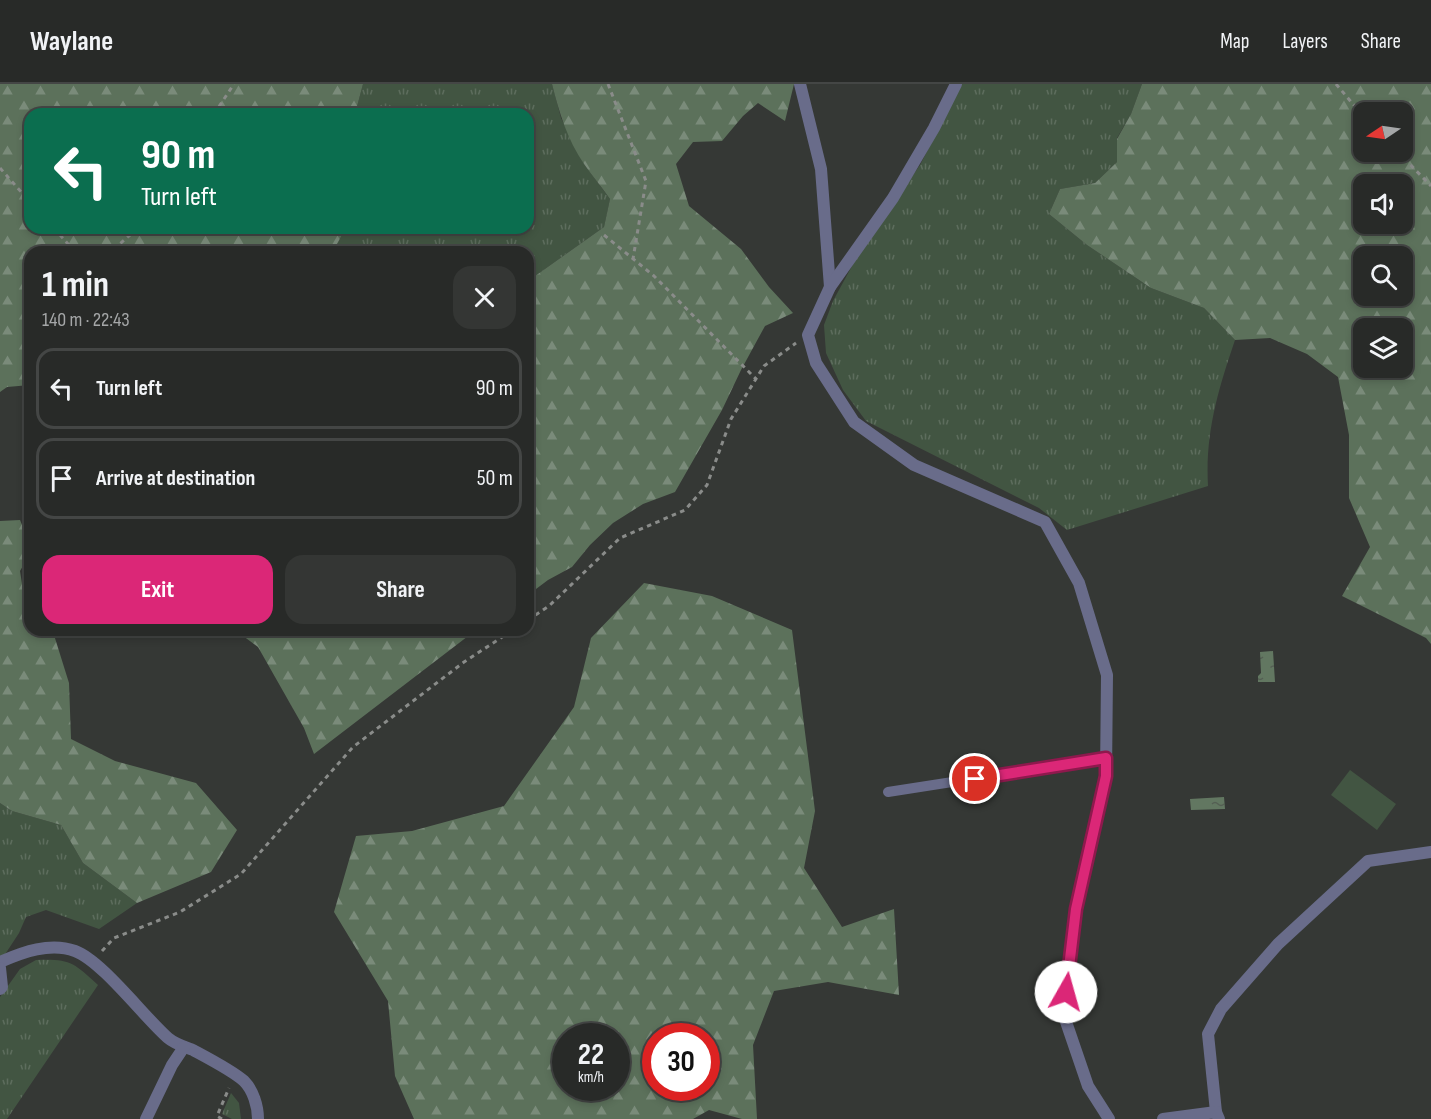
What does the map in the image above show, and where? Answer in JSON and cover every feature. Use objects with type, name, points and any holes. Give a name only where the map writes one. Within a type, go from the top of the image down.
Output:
[{"type":"street","points":[[800,84],[821,169],[830,287]]},
{"type":"street","points":[[956,84],[934,128],[893,198],[830,287],[807,335],[816,363],[854,422],[914,465],[1045,522],[1079,583],[1107,675],[1106,776],[1076,909],[1063,1013],[1088,1086],[1109,1119]]},
{"type":"street","points":[[1163,1119],[1217,1115],[1208,1034],[1221,1009],[1278,944],[1368,861],[1431,852]]},
{"type":"street","points":[[0,962],[18,954],[55,947],[76,951],[93,962],[170,1040],[243,1081],[252,1094],[258,1111],[258,1119]]},
{"type":"street","points":[[0,968],[2,987],[0,989]]},
{"type":"street","points":[[146,1119],[172,1065],[184,1047]]},
{"type":"lane","points":[[888,792],[1106,758]]},
{"type":"path","points":[[218,108],[234,84]]},
{"type":"path","points":[[608,84],[646,181],[633,260]]},
{"type":"path","points":[[1336,84],[1353,104]]},
{"type":"path","points":[[1408,162],[1431,186]]},
{"type":"path","points":[[0,168],[24,195]]},
{"type":"path","points":[[59,234],[70,246]]},
{"type":"path","points":[[118,246],[131,234]]},
{"type":"path","points":[[604,235],[654,276],[756,379]]},
{"type":"path","points":[[534,616],[549,606],[620,537],[685,510],[707,485],[731,419],[764,366],[807,335]]},
{"type":"path","points":[[93,962],[114,938],[180,912],[241,874],[353,747],[464,662],[504,636]]},
{"type":"path","points":[[222,1119],[217,1116],[235,1076]]},
{"type":"green space","points":[[0,84],[363,84],[357,108],[24,108],[24,234],[343,234],[337,246],[24,246],[24,386],[7,387],[0,392]]},
{"type":"green space","points":[[363,84],[552,84],[561,118],[584,164],[610,199],[604,227],[534,277],[534,246],[337,246],[343,234],[534,234],[534,108],[357,108]]},
{"type":"green space","points":[[552,84],[794,84],[785,121],[758,103],[743,116],[722,141],[693,142],[676,164],[689,206],[741,249],[769,287],[793,313],[765,326],[722,410],[675,492],[643,504],[613,523],[590,545],[572,567],[534,590],[534,277],[604,227],[610,199],[584,164],[568,135]]},
{"type":"green space","points":[[962,84],[1142,84],[1131,114],[1117,138],[1117,162],[1095,183],[1060,189],[1049,214],[1087,245],[1151,288],[1204,308],[1235,340],[1214,412],[1209,448],[1208,486],[1067,530],[1039,508],[866,421],[843,390],[826,353],[824,325],[833,301],[858,255],[920,165]]},
{"type":"green space","points":[[1142,84],[1431,84],[1431,644],[1426,638],[1342,596],[1370,547],[1349,498],[1349,435],[1338,377],[1307,354],[1270,338],[1235,340],[1204,308],[1151,288],[1087,245],[1049,214],[1060,189],[1095,183],[1117,162],[1117,139],[1131,114]]},
{"type":"green space","points":[[20,520],[24,530],[24,564],[20,571],[24,597],[24,636],[54,636],[69,683],[71,739],[115,761],[196,783],[237,830],[211,872],[137,903],[83,863],[61,825],[12,811],[0,803],[0,521]]},
{"type":"green space","points":[[644,583],[712,596],[792,630],[815,811],[804,868],[842,927],[894,909],[899,995],[828,982],[774,991],[753,1045],[757,1119],[742,1119],[709,1110],[693,1119],[414,1119],[395,1076],[388,1001],[334,912],[356,836],[412,831],[504,806],[574,707],[591,638]]},
{"type":"green space","points":[[243,636],[468,636],[314,754],[304,728],[258,647]]},
{"type":"green space","points":[[1350,770],[1396,804],[1377,830],[1331,795]]},
{"type":"green space","points":[[0,803],[12,811],[61,825],[83,863],[137,903],[99,929],[46,910],[26,917],[19,933],[0,962]]},
{"type":"green space","points":[[36,960],[64,961],[83,971],[98,985],[7,1119],[0,1119],[0,997],[20,969]]},
{"type":"green space","points":[[231,1093],[239,1103],[241,1119],[232,1119],[222,1114]]},
{"type":"water","points":[[1273,651],[1275,682],[1258,682],[1258,676],[1261,673],[1260,652]]},
{"type":"water","points":[[1224,797],[1225,809],[1191,810],[1190,799]]},
{"type":"route","points":[[975,779],[1106,758],[1106,776],[1076,909],[1066,992]]}]
